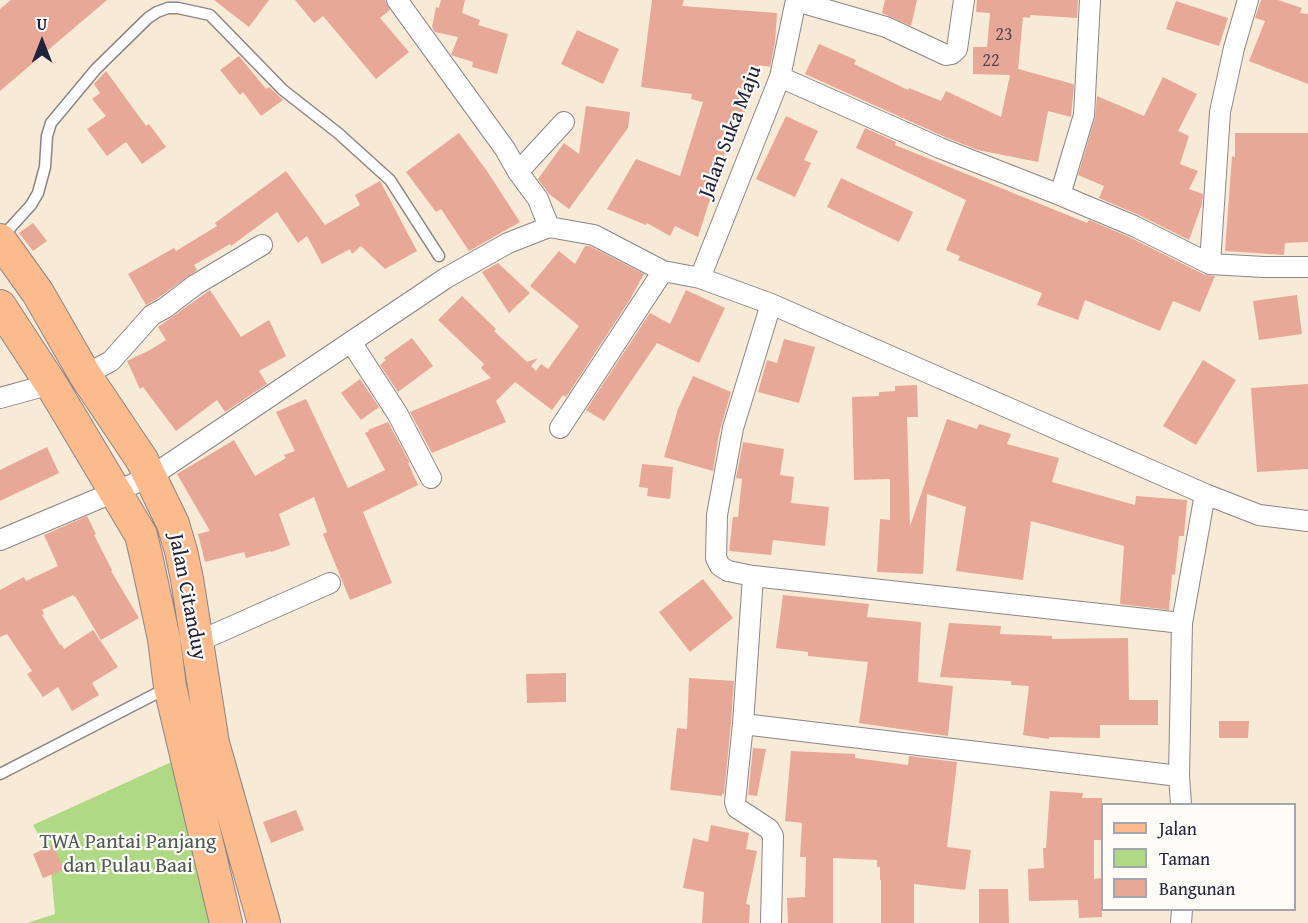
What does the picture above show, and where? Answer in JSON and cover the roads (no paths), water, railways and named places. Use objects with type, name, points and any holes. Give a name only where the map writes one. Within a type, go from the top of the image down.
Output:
[{"type":"main road","name":"Jalan Citanduy","points":[[0,240],[38,293],[85,375],[142,460],[173,524],[181,550],[213,743],[264,923]]},
{"type":"main road","name":"Jalan Citanduy","points":[[0,306],[51,384],[141,535],[164,639],[170,687],[226,923]]},
{"type":"street","points":[[398,0],[505,149],[538,200],[549,227]]},
{"type":"street","points":[[796,1],[886,27],[946,55],[952,54],[957,49],[964,0]]},
{"type":"street","points":[[1060,195],[1084,115],[1090,0]]},
{"type":"street","points":[[1210,264],[1220,112],[1234,48],[1248,0]]},
{"type":"street","name":"Jalan Suka Maju","points":[[700,278],[780,77],[796,1]]},
{"type":"street","points":[[780,77],[940,148],[1134,226],[1210,264],[1308,267]]},
{"type":"street","points":[[518,172],[564,122]]},
{"type":"street","points":[[0,540],[150,477],[446,278],[508,243],[549,227],[594,235],[663,271],[700,278],[771,304],[1205,494],[1258,515],[1308,521]]},
{"type":"street","points":[[85,375],[111,361],[152,315],[195,285],[262,245]]},
{"type":"street","points":[[560,428],[663,271]]},
{"type":"street","points":[[771,304],[733,429],[717,515],[716,558],[720,566],[728,571],[753,576],[1182,623]]},
{"type":"street","points":[[351,342],[397,413],[431,478]]},
{"type":"street","points":[[0,398],[51,384]]},
{"type":"street","points":[[1181,803],[1179,776],[1182,623],[1205,494]]},
{"type":"street","points":[[753,576],[735,802],[737,808],[769,829],[773,836],[771,923]]},
{"type":"street","points":[[197,642],[330,583]]},
{"type":"street","points":[[743,724],[1179,776]]},
{"type":"lane","points":[[0,240],[32,205],[38,193],[45,167],[51,123],[96,69],[148,18],[157,12],[178,9],[210,15],[283,90],[338,133],[390,180],[439,256]]},
{"type":"lane","points":[[0,774],[170,687]]},
{"type":"park label","name":"TWA Pantai Panjang dan Pulau Baai","points":[[128,855]]}]
